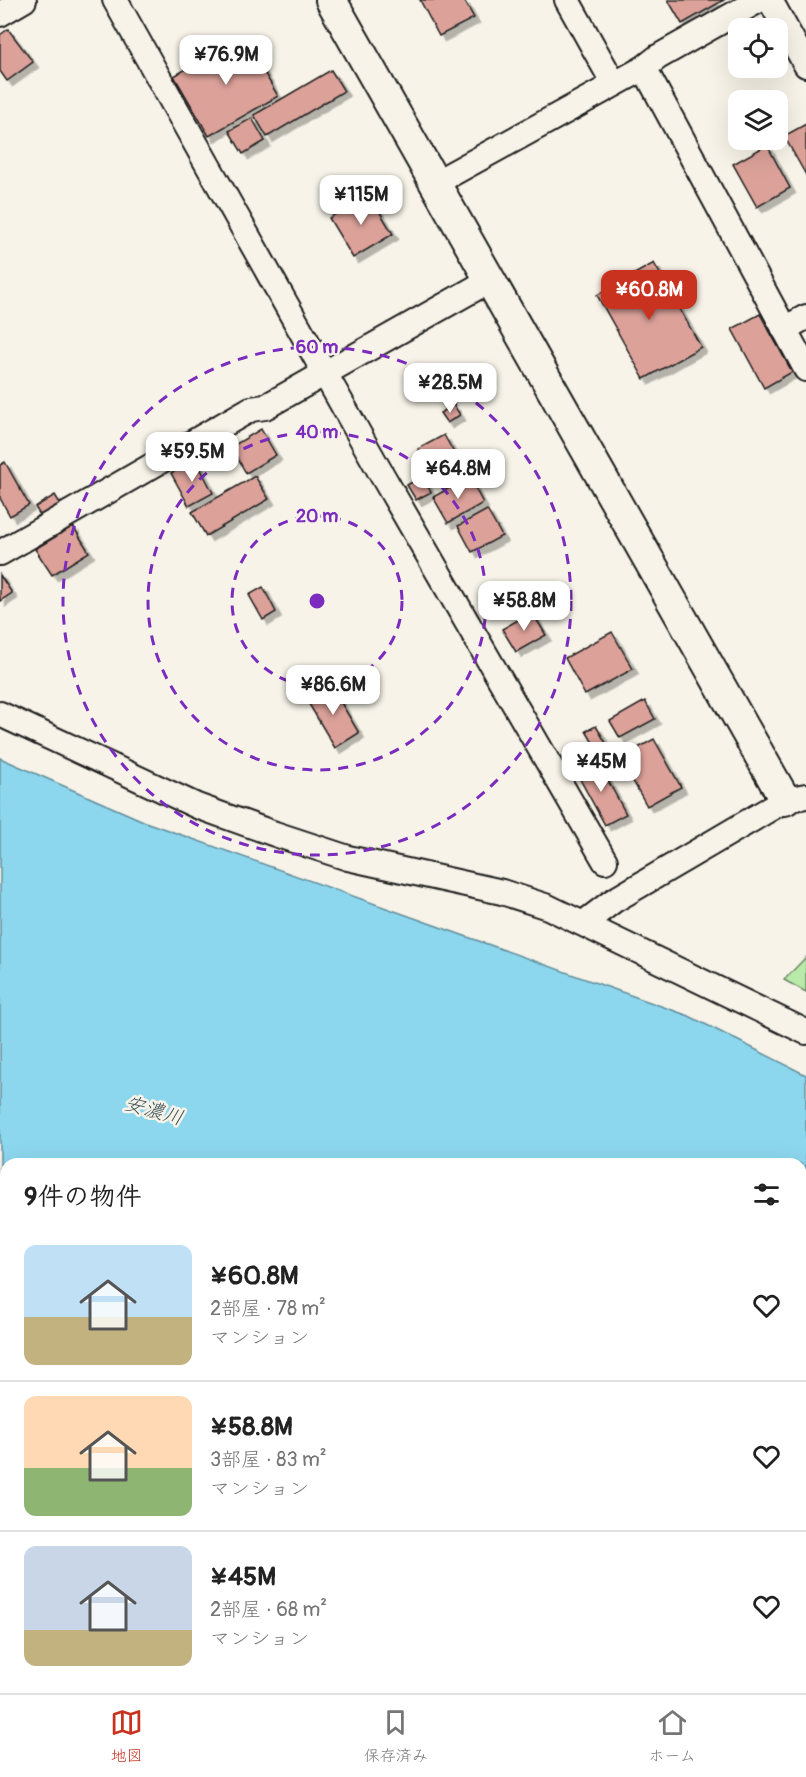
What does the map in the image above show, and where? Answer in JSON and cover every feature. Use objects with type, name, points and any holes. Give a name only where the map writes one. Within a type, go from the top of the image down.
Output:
[{"type":"street","points":[[0,14],[24,0]]},
{"type":"street","points":[[115,0],[605,861]]},
{"type":"street","points":[[331,0],[490,280],[796,798],[612,901],[584,923]]},
{"type":"street","points":[[567,0],[614,84]]},
{"type":"street","points":[[435,183],[644,68],[658,57],[759,0]]},
{"type":"street","points":[[770,0],[806,65]]},
{"type":"street","points":[[644,68],[806,369]]},
{"type":"street","points":[[0,553],[251,409],[265,408],[490,280]]},
{"type":"street","points":[[784,329],[806,317]]},
{"type":"street","points":[[0,714],[197,806],[275,834],[358,860],[502,892],[548,906],[806,1032]]},
{"type":"green space","points":[[806,957],[806,992],[784,980]]},
{"type":"water","name":"安濃川","points":[[0,758],[148,823],[689,1016],[806,1075],[806,1158],[0,1158]]},
{"type":"building","points":[[420,0],[464,0],[474,18],[439,36]]},
{"type":"building","points":[[668,0],[724,0],[682,24]]},
{"type":"building","points":[[8,29],[33,62],[7,81],[0,71],[0,35]]},
{"type":"building","points":[[243,36],[278,96],[209,136],[174,76]]},
{"type":"building","points":[[331,70],[344,91],[267,137],[254,115]]},
{"type":"building","points":[[252,118],[265,141],[243,154],[229,131]]},
{"type":"building","points":[[806,124],[806,175],[788,143],[788,134]]},
{"type":"building","points":[[758,150],[770,150],[790,188],[757,207],[733,164]]},
{"type":"building","points":[[369,194],[393,234],[353,258],[329,218]]},
{"type":"building","points":[[654,263],[701,347],[644,379],[597,295]]},
{"type":"building","points":[[760,314],[792,372],[764,388],[732,329]]},
{"type":"building","points":[[454,405],[460,415],[447,423],[440,413]]},
{"type":"building","points":[[261,429],[276,455],[246,473],[231,447]]},
{"type":"building","points":[[444,435],[465,472],[439,486],[418,449]]},
{"type":"building","points":[[196,460],[213,493],[189,506],[171,473]]},
{"type":"building","points":[[5,462],[29,505],[10,516],[0,498],[0,465]]},
{"type":"building","points":[[255,476],[269,499],[206,536],[192,512]]},
{"type":"building","points":[[422,476],[431,492],[416,500],[407,485]]},
{"type":"building","points":[[469,477],[483,503],[448,523],[433,497]]},
{"type":"building","points":[[55,495],[61,505],[41,517],[35,507]]},
{"type":"building","points":[[487,510],[502,536],[472,552],[458,526]]},
{"type":"building","points":[[73,526],[89,552],[52,575],[35,549]]},
{"type":"building","points":[[0,575],[12,593],[0,601]]},
{"type":"building","points":[[263,587],[276,612],[263,620],[249,595]]},
{"type":"building","points":[[532,612],[546,635],[516,652],[502,629]]},
{"type":"building","points":[[612,632],[633,669],[585,695],[565,658]]},
{"type":"building","points":[[330,684],[359,733],[335,748],[306,699]]},
{"type":"building","points":[[645,701],[655,719],[620,738],[610,721]]},
{"type":"building","points":[[596,726],[606,743],[596,748],[586,731]]},
{"type":"building","points":[[654,739],[681,787],[647,806],[620,758]]},
{"type":"building","points":[[597,760],[626,814],[605,825],[576,772]]}]
